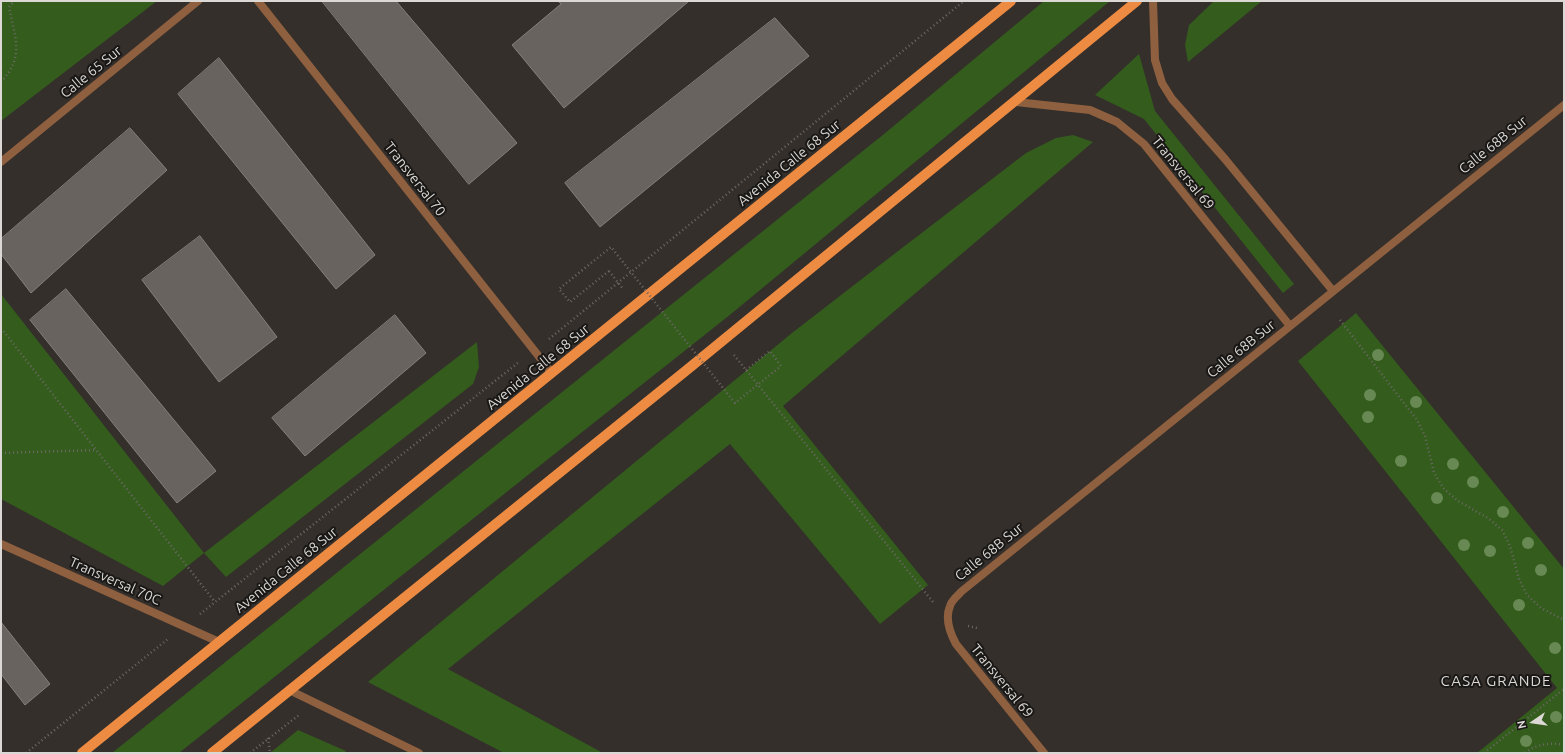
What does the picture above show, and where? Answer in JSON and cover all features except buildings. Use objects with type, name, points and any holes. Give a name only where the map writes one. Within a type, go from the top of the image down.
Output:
[{"type":"main road","name":"Avenida Calle 68 Sur","points":[[82,753],[1011,1]]},
{"type":"main road","points":[[212,753],[1016,102],[1137,1]]},
{"type":"street","name":"Calle 65 Sur","points":[[1,162],[198,1]]},
{"type":"street","name":"Transversal 70","points":[[258,1],[552,373]]},
{"type":"street","points":[[1153,1],[1155,60],[1162,83],[1172,99],[1225,159],[1332,291]]},
{"type":"street","name":"Transversal 69","points":[[1016,102],[1090,110],[1116,122],[1144,144],[1290,326]]},
{"type":"street","name":"Calle 68B Sur","points":[[948,622],[950,606],[962,591],[1564,105]]},
{"type":"street","name":"Transversal 70C","points":[[1,544],[219,642]]},
{"type":"street","name":"Transversal 69","points":[[948,622],[950,633],[956,644],[1044,753]]},
{"type":"street","points":[[290,690],[419,753]]},
{"type":"path","points":[[1,82],[10,72],[15,59],[17,44],[9,7],[14,1]]},
{"type":"path","points":[[26,753],[184,626],[574,320],[964,1]]},
{"type":"path","points":[[608,271],[570,302],[560,289],[612,247],[735,403],[781,366],[770,351],[746,370]]},
{"type":"path","points":[[1340,320],[1417,420],[1425,436],[1434,472],[1444,489],[1458,501],[1488,518],[1502,530],[1510,546],[1519,580],[1527,595],[1541,608],[1564,620]]},
{"type":"path","points":[[1,328],[215,602]]},
{"type":"path","points":[[723,340],[948,622]]},
{"type":"path","points":[[1,453],[96,450]]},
{"type":"path","points":[[1484,753],[1564,689]]},
{"type":"path","points":[[250,753],[315,703]]},
{"type":"path","points":[[268,738],[270,753]]},
{"type":"path","points":[[1525,753],[1533,747],[1548,743],[1564,745]]},
{"type":"green space","points":[[1,1],[157,1],[1,121]]},
{"type":"green space","points":[[1044,1],[1110,1],[731,314],[179,753],[112,753],[884,134]]},
{"type":"green space","points":[[1214,1],[1262,1],[1188,62],[1185,45],[1189,25]]},
{"type":"green space","points":[[1139,54],[1155,111],[1294,284],[1283,293],[1144,119],[1095,95]]},
{"type":"green space","points":[[1073,135],[1093,142],[783,406],[928,585],[880,624],[730,444],[448,669],[603,753],[504,753],[368,682],[792,333],[1026,153],[1056,138]]},
{"type":"green space","points":[[1,294],[204,553],[163,586],[1,499]]},
{"type":"green space","points":[[1356,313],[1564,569],[1564,753],[1477,753],[1557,688],[1298,361]]},
{"type":"green space","points":[[477,342],[479,367],[473,384],[226,577],[204,553]]},
{"type":"green space","points":[[298,730],[346,751],[344,753],[270,753]]},
{"type":"district","name":"CASA GRANDE","points":[[1496,681]]}]
